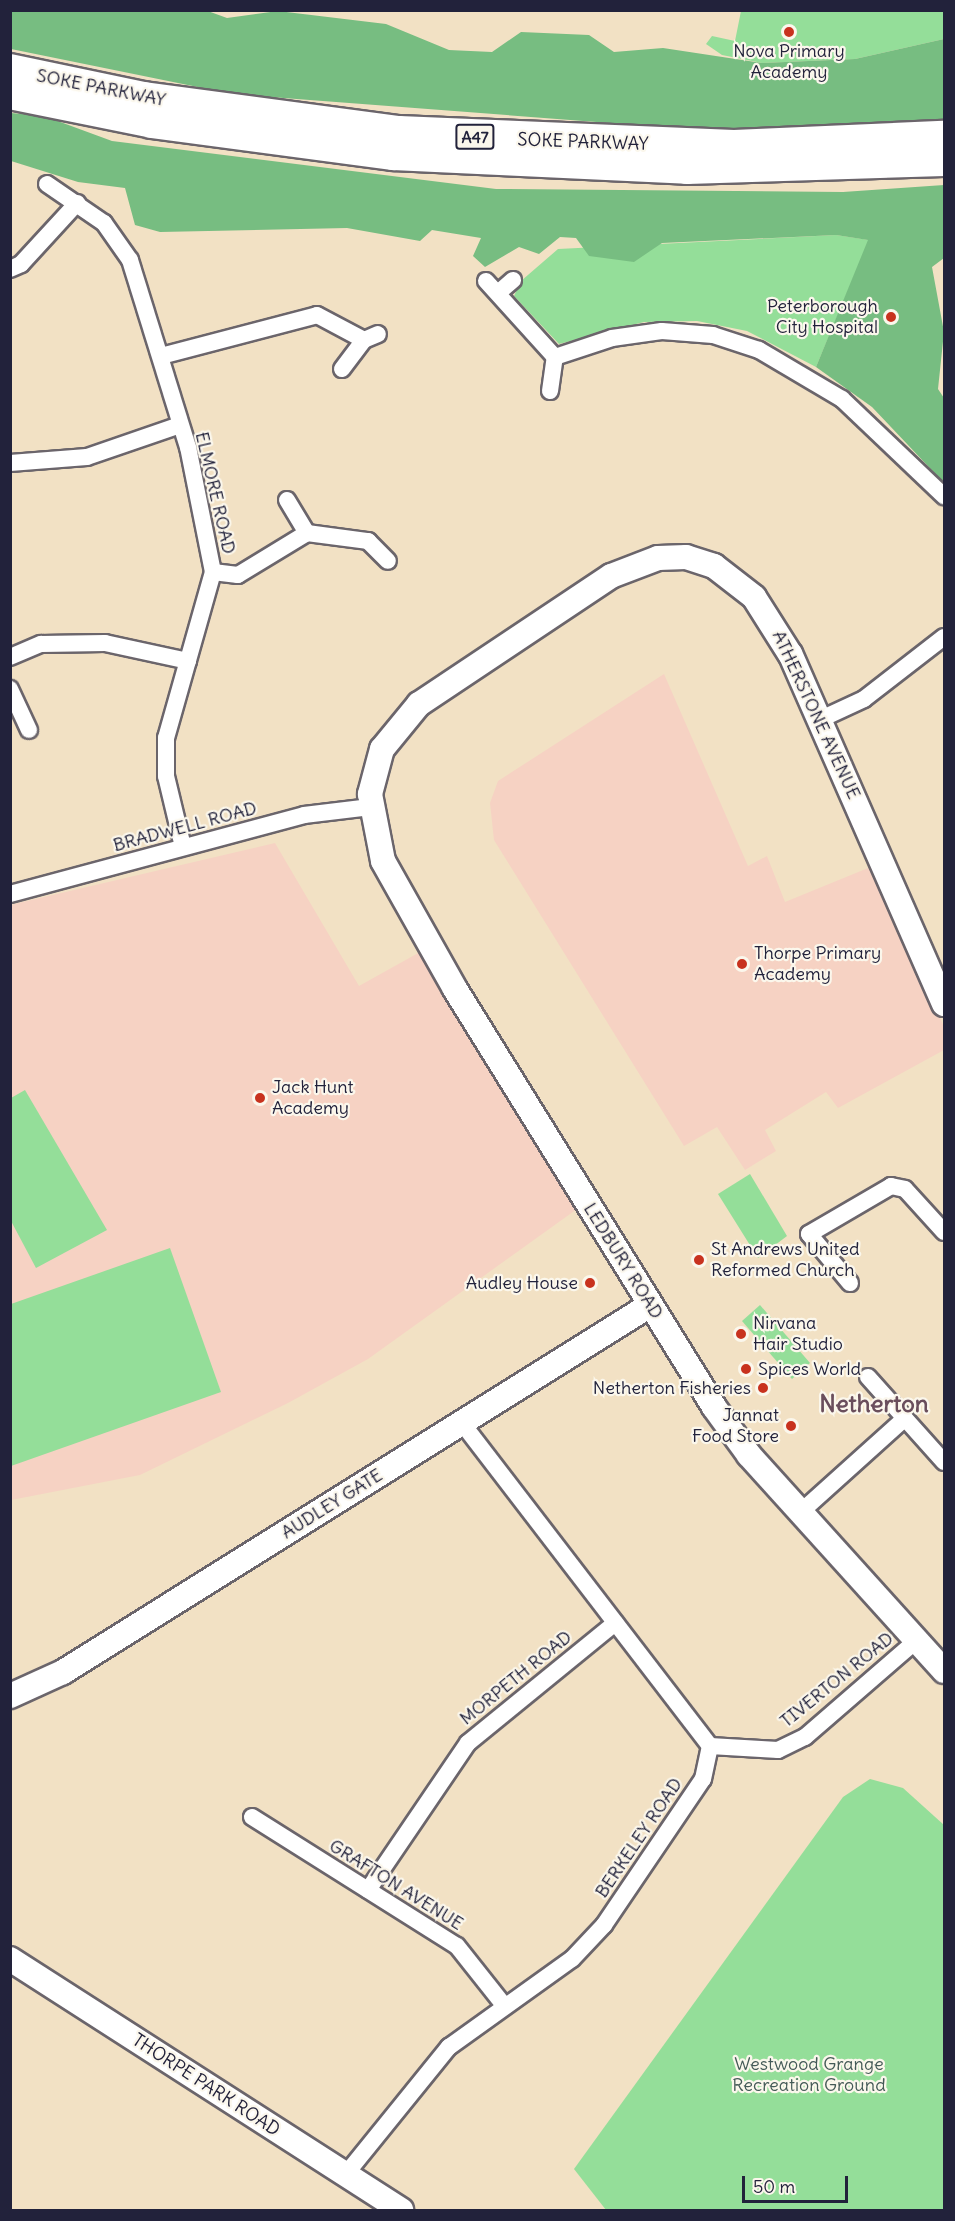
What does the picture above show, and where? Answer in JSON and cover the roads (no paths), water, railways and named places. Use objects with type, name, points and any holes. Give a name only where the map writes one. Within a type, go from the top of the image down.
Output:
[{"type":"highway","name":"SOKE PARKWAY","points":[[10,69],[144,98],[399,132],[734,146],[945,137]]},
{"type":"highway","name":"SOKE PARKWAY","points":[[10,93],[152,122],[393,154],[687,168],[945,160]]},
{"type":"street","name":"ELMORE ROAD","points":[[48,184],[104,223],[130,260],[161,356],[180,425],[213,572],[166,738],[166,776],[183,847]]},
{"type":"street","points":[[10,268],[21,264],[77,203]]},
{"type":"street","points":[[486,280],[555,357]]},
{"type":"street","points":[[498,293],[513,280]]},
{"type":"street","points":[[161,356],[317,315],[371,337],[342,369]]},
{"type":"street","points":[[555,357],[612,338],[662,331],[713,335],[759,350],[842,399],[945,496]]},
{"type":"street","points":[[550,391],[555,357]]},
{"type":"street","points":[[10,463],[87,457],[180,425]]},
{"type":"street","points":[[287,500],[308,533]]},
{"type":"street","points":[[213,572],[238,575],[308,533],[368,541],[388,561]]},
{"type":"street","name":"ATHERSTONE AVENUE","points":[[371,807],[382,749],[419,704],[591,588],[658,558],[700,561],[739,582],[774,624],[821,718],[945,1004]]},
{"type":"street","points":[[821,718],[864,699],[945,637]]},
{"type":"street","points":[[10,657],[41,644],[105,643],[188,661]]},
{"type":"street","points":[[10,689],[29,730]]},
{"type":"street","name":"BRADWELL ROAD","points":[[10,894],[330,809],[371,807]]},
{"type":"street","name":"LEDBURY ROAD","points":[[371,807],[383,861],[403,904],[650,1305],[749,1455],[803,1510],[916,1641],[945,1671]]},
{"type":"street","points":[[850,1283],[809,1234],[891,1186],[905,1189],[945,1232]]},
{"type":"street","name":"AUDLEY GATE","points":[[10,1696],[63,1672],[650,1305]]},
{"type":"street","points":[[868,1377],[945,1462]]},
{"type":"street","points":[[803,1510],[905,1418]]},
{"type":"street","points":[[462,1423],[710,1746]]},
{"type":"street","name":"MORPETH ROAD","points":[[368,1890],[468,1743],[615,1623]]},
{"type":"street","name":"TIVERTON ROAD","points":[[710,1746],[778,1750],[805,1737],[916,1641]]},
{"type":"street","name":"BERKELEY ROAD","points":[[345,2174],[449,2047],[503,2004],[572,1959],[604,1925],[703,1779],[710,1746]]},
{"type":"street","name":"GRAFTON AVENUE","points":[[252,1817],[457,1946],[503,2004]]},
{"type":"street","name":"THORPE PARK ROAD","points":[[10,1959],[402,2211]]},
{"type":"place","name":"Nova Primary Academy","points":[[789,32]]},
{"type":"place","name":"Peterborough City Hospital","points":[[891,317]]},
{"type":"place","name":"Thorpe Primary Academy","points":[[742,964]]},
{"type":"place","name":"Jack Hunt Academy","points":[[260,1098]]},
{"type":"place","name":"St Andrews United Reformed Church","points":[[699,1260]]},
{"type":"place","name":"Audley House","points":[[590,1283]]},
{"type":"place","name":"Nirvana Hair Studio","points":[[741,1334]]},
{"type":"place","name":"Spices World","points":[[746,1369]]},
{"type":"place","name":"Netherton Fisheries","points":[[763,1388]]},
{"type":"place","name":"Jannat Food Store","points":[[791,1426]]},
{"type":"district","name":"Netherton","points":[[874,1404]]},
{"type":"park label","name":"Westwood Grange Recreation Ground","points":[[809,2075]]}]
